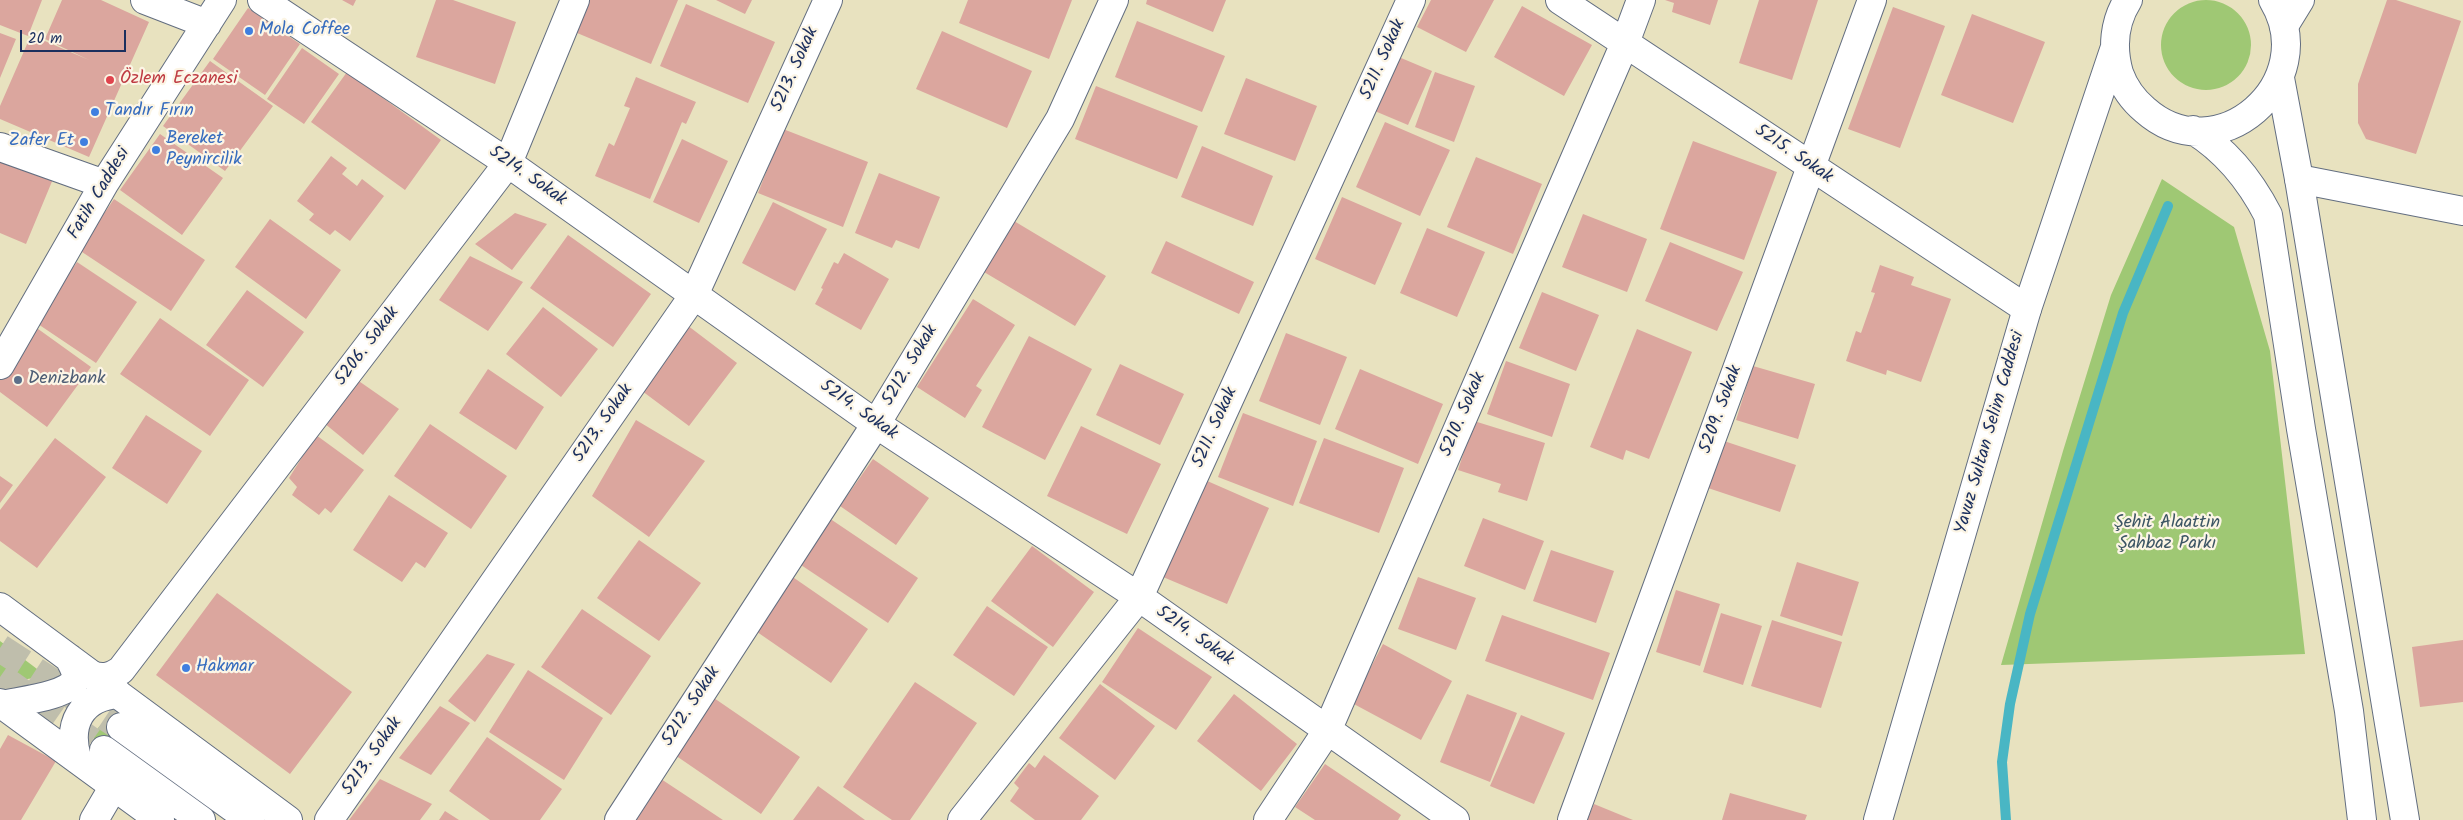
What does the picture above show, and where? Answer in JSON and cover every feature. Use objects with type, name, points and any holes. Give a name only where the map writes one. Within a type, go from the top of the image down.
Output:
[{"type":"street","points":[[145,0],[207,24]]},
{"type":"street","name":"Fatih Caddesi","points":[[0,365],[104,184],[222,0]]},
{"type":"street","name":"5214. Sokak","points":[[262,0],[508,163],[876,424],[1139,597],[1455,820]]},
{"type":"street","name":"5206. Sokak","points":[[120,682],[508,163],[575,0]]},
{"type":"street","name":"5213. Sokak","points":[[329,820],[694,295],[828,0]]},
{"type":"street","name":"5212. Sokak","points":[[619,820],[876,424],[1060,119],[1114,0]]},
{"type":"street","name":"5211. Sokak","points":[[962,820],[1139,597],[1411,0]]},
{"type":"street","name":"5215. Sokak","points":[[1560,0],[1811,168],[2027,308]]},
{"type":"street","name":"5210. Sokak","points":[[1268,820],[1327,731],[1625,43],[1641,0]]},
{"type":"street","name":"5209. Sokak","points":[[1572,820],[1872,0]]},
{"type":"street","name":"Yavuz Sultan Selim Caddesi","points":[[1878,820],[2027,308],[2114,50],[2118,20],[2128,0]]},
{"type":"street","name":"Yavuz Sultan Selim Caddesi","points":[[2114,50],[2122,80],[2139,105],[2164,123],[2194,130],[2224,128],[2238,122],[2263,104],[2280,78],[2286,52],[2284,26],[2273,0]]},
{"type":"street","points":[[2284,26],[2300,0]]},
{"type":"street","points":[[2280,78],[2405,820]]},
{"type":"street","points":[[2194,130],[2213,143],[2231,161],[2257,195],[2268,215],[2301,429],[2349,711],[2362,820]]},
{"type":"street","points":[[0,147],[104,184]]},
{"type":"street","points":[[2298,179],[2463,211]]},
{"type":"street","points":[[0,607],[79,671],[120,682],[288,820]]},
{"type":"street","points":[[1,704],[61,691],[71,686],[79,671]]},
{"type":"street","points":[[76,758],[73,746],[73,732],[80,713],[120,682]]},
{"type":"street","points":[[1,704],[160,820]]},
{"type":"street","points":[[121,727],[250,820]]},
{"type":"street","points":[[104,750],[201,820]]},
{"type":"street","points":[[94,820],[114,786]]},
{"type":"green space","points":[[2206,0],[2223,3],[2238,13],[2248,28],[2251,45],[2248,62],[2238,77],[2223,87],[2206,90],[2189,87],[2174,77],[2164,62],[2161,45],[2164,28],[2174,13],[2189,3]]},
{"type":"green space","name":"Şehit Alaattin Şahbaz Parkı","points":[[2162,179],[2234,227],[2270,351],[2305,654],[2001,665],[2063,451],[2111,295]]},
{"type":"green space","points":[[0,641],[45,675],[23,679],[0,677]]},
{"type":"green space","points":[[104,722],[117,723],[137,736],[118,767],[100,752],[94,741],[97,729]]},
{"type":"building","points":[[0,0],[42,0],[28,36],[0,25]]},
{"type":"building","points":[[62,0],[101,0],[149,22],[89,157],[0,119],[0,106],[31,35],[89,60],[45,39]]},
{"type":"building","points":[[342,0],[356,0],[353,6]]},
{"type":"building","points":[[436,0],[453,0],[516,22],[495,84],[416,57]]},
{"type":"building","points":[[583,0],[678,0],[651,64],[570,30]]},
{"type":"building","points":[[716,0],[752,0],[745,14]]},
{"type":"building","points":[[968,0],[1072,0],[1049,59],[959,23]]},
{"type":"building","points":[[1147,0],[1226,0],[1213,32],[1146,4]]},
{"type":"building","points":[[1431,0],[1494,0],[1466,52],[1417,27]]},
{"type":"building","points":[[1665,0],[1718,0],[1710,25],[1672,12],[1674,3]]},
{"type":"building","points":[[1759,0],[1818,0],[1792,80],[1739,63]]},
{"type":"building","points":[[2387,0],[2396,0],[2461,21],[2416,154],[2366,139],[2358,123],[2358,84]]},
{"type":"building","points":[[686,4],[775,42],[748,103],[660,66]]},
{"type":"building","points":[[1522,6],[1592,45],[1564,96],[1494,57]]},
{"type":"building","points":[[1893,7],[1945,26],[1900,148],[1848,129]]},
{"type":"building","points":[[248,8],[300,44],[265,95],[213,59]]},
{"type":"building","points":[[1972,14],[2045,42],[2013,123],[1941,95]]},
{"type":"building","points":[[1137,21],[1225,56],[1202,112],[1115,77]]},
{"type":"building","points":[[942,31],[1032,71],[1007,128],[916,89]]},
{"type":"building","points":[[0,33],[16,39],[0,78]]},
{"type":"building","points":[[302,48],[339,74],[304,124],[267,99]]},
{"type":"building","points":[[1394,55],[1432,71],[1408,125],[1370,109]]},
{"type":"building","points":[[210,61],[273,106],[225,171],[163,126]]},
{"type":"building","points":[[347,72],[441,140],[405,190],[311,122]]},
{"type":"building","points":[[1435,72],[1475,86],[1454,142],[1415,127]]},
{"type":"building","points":[[636,77],[696,102],[686,124],[682,122],[650,199],[595,176],[609,143],[614,146],[630,108],[624,106]]},
{"type":"building","points":[[1246,78],[1317,106],[1295,161],[1224,134]]},
{"type":"building","points":[[1096,86],[1198,126],[1177,179],[1075,139]]},
{"type":"building","points":[[1385,122],[1450,150],[1420,216],[1356,187]]},
{"type":"building","points":[[783,129],[868,162],[843,227],[758,193]]},
{"type":"building","points":[[160,134],[223,178],[182,235],[120,190]]},
{"type":"building","points":[[682,139],[728,161],[699,223],[653,202]]},
{"type":"building","points":[[1693,141],[1777,172],[1744,260],[1660,229]]},
{"type":"building","points":[[1202,146],[1273,176],[1253,226],[1181,197]]},
{"type":"building","points":[[331,156],[347,168],[342,174],[357,186],[362,179],[384,196],[350,241],[335,230],[330,235],[309,220],[314,214],[297,201]]},
{"type":"building","points":[[0,157],[53,179],[26,244],[0,233]]},
{"type":"building","points":[[1476,157],[1542,184],[1513,254],[1447,227]]},
{"type":"building","points":[[879,173],[940,197],[919,249],[896,240],[892,248],[855,233]]},
{"type":"building","points":[[1342,197],[1402,223],[1375,285],[1315,259]]},
{"type":"building","points":[[114,199],[205,260],[171,311],[79,250]]},
{"type":"building","points":[[773,202],[827,229],[795,291],[742,263]]},
{"type":"building","points":[[515,213],[547,224],[512,270],[475,244]]},
{"type":"building","points":[[1583,214],[1647,239],[1627,292],[1562,267]]},
{"type":"building","points":[[270,219],[341,270],[306,319],[235,267]]},
{"type":"building","points":[[1014,221],[1106,276],[1075,326],[984,272]]},
{"type":"building","points":[[1427,228],[1485,252],[1457,317],[1400,293]]},
{"type":"building","points":[[568,235],[651,294],[613,347],[530,288]]},
{"type":"building","points":[[1166,241],[1254,282],[1239,314],[1151,273]]},
{"type":"building","points":[[1670,242],[1743,272],[1717,331],[1645,301]]},
{"type":"building","points":[[844,253],[889,279],[861,330],[815,304],[834,262],[838,264]]},
{"type":"building","points":[[470,256],[523,282],[488,331],[439,300]]},
{"type":"building","points":[[77,262],[137,302],[96,363],[35,322]]},
{"type":"building","points":[[1880,265],[1914,277],[1911,285],[1951,299],[1921,382],[1887,370],[1886,375],[1846,361],[1856,331],[1861,333],[1875,293],[1871,292]]},
{"type":"building","points":[[247,290],[304,332],[263,387],[206,345]]},
{"type":"building","points":[[1542,292],[1599,315],[1576,371],[1519,348]]},
{"type":"building","points":[[973,299],[1015,325],[976,386],[982,390],[965,418],[917,387]]},
{"type":"building","points":[[543,307],[598,349],[561,397],[506,354]]},
{"type":"building","points":[[160,318],[249,380],[210,436],[120,374]]},
{"type":"building","points":[[683,322],[737,363],[689,426],[634,385]]},
{"type":"building","points":[[34,326],[91,367],[47,427],[0,392],[0,371]]},
{"type":"building","points":[[1637,329],[1692,352],[1649,459],[1626,450],[1623,460],[1590,447]]},
{"type":"building","points":[[1286,333],[1347,357],[1320,425],[1259,401]]},
{"type":"building","points":[[1029,336],[1092,369],[1045,460],[982,427]]},
{"type":"building","points":[[1506,361],[1570,384],[1552,437],[1487,414]]},
{"type":"building","points":[[1120,364],[1184,394],[1160,445],[1096,415]]},
{"type":"building","points":[[1753,366],[1815,384],[1798,439],[1736,420]]},
{"type":"building","points":[[488,369],[544,407],[516,450],[459,413]]},
{"type":"building","points":[[1360,369],[1443,404],[1418,464],[1335,429]]},
{"type":"building","points":[[353,377],[399,409],[363,455],[324,423]]},
{"type":"building","points":[[1243,413],[1317,441],[1293,506],[1218,477]]},
{"type":"building","points":[[146,415],[202,451],[167,504],[112,468]]},
{"type":"building","points":[[636,420],[705,461],[649,537],[592,496]]},
{"type":"building","points":[[1474,421],[1545,443],[1527,501],[1498,492],[1501,484],[1458,470]]},
{"type":"building","points":[[430,424],[507,476],[471,529],[394,476]]},
{"type":"building","points":[[1081,426],[1161,464],[1127,534],[1047,496]]},
{"type":"building","points":[[316,435],[364,470],[331,513],[325,508],[319,515],[292,495],[297,487],[289,478]]},
{"type":"building","points":[[55,438],[106,477],[37,568],[0,541],[0,510]]},
{"type":"building","points":[[1324,438],[1404,468],[1379,533],[1299,503]]},
{"type":"building","points":[[1724,441],[1796,465],[1780,512],[1708,488]]},
{"type":"building","points":[[873,459],[929,498],[896,545],[840,506]]},
{"type":"building","points":[[0,476],[13,485],[0,503]]},
{"type":"building","points":[[1205,480],[1269,508],[1227,604],[1163,577]]},
{"type":"building","points":[[389,495],[448,533],[425,568],[416,562],[402,582],[353,550]]},
{"type":"building","points":[[826,516],[918,578],[888,623],[795,561]]},
{"type":"building","points":[[1483,518],[1544,541],[1525,590],[1464,566]]},
{"type":"building","points":[[639,540],[701,583],[659,641],[597,598]]},
{"type":"building","points":[[1032,546],[1094,592],[1053,647],[991,601]]},
{"type":"building","points":[[1551,550],[1614,571],[1596,623],[1533,601]]},
{"type":"building","points":[[1797,562],[1859,582],[1842,636],[1780,616]]},
{"type":"building","points":[[784,571],[868,629],[831,683],[747,625]]},
{"type":"building","points":[[1418,577],[1476,598],[1456,650],[1398,629]]},
{"type":"building","points":[[1676,590],[1720,604],[1700,666],[1656,652]]},
{"type":"building","points":[[217,593],[352,692],[290,774],[156,675]]},
{"type":"building","points":[[987,606],[1048,647],[1014,696],[953,655]]},
{"type":"building","points":[[582,609],[651,656],[611,715],[541,667]]},
{"type":"building","points":[[1721,613],[1762,626],[1743,685],[1703,672]]},
{"type":"building","points":[[1502,615],[1610,653],[1593,700],[1485,661]]},
{"type":"building","points":[[1772,620],[1842,642],[1821,708],[1751,686]]},
{"type":"building","points":[[1138,628],[1212,677],[1176,730],[1102,682]]},
{"type":"building","points":[[2463,640],[2463,702],[2420,707],[2412,647]]},
{"type":"building","points":[[1383,644],[1452,681],[1421,740],[1352,703]]},
{"type":"building","points":[[487,654],[515,664],[475,722],[448,701]]},
{"type":"building","points":[[528,670],[603,718],[564,780],[489,732]]},
{"type":"building","points":[[915,682],[977,723],[910,820],[892,820],[843,787]]},
{"type":"building","points":[[1100,684],[1155,726],[1115,780],[1059,738]]},
{"type":"building","points":[[1234,694],[1297,744],[1261,791],[1197,741]]},
{"type":"building","points":[[1467,694],[1517,713],[1490,782],[1440,762]]},
{"type":"building","points":[[711,696],[800,757],[761,814],[672,753]]},
{"type":"building","points":[[440,706],[470,723],[431,775],[399,758]]},
{"type":"building","points":[[1521,715],[1565,733],[1534,804],[1490,786]]},
{"type":"building","points":[[8,735],[56,761],[21,820],[0,820],[0,749]]},
{"type":"building","points":[[487,737],[562,789],[540,820],[490,820],[449,791]]},
{"type":"building","points":[[1044,755],[1099,796],[1081,820],[1035,820],[1010,801],[1019,788],[1014,783],[1029,763],[1035,768]]},
{"type":"building","points":[[1325,764],[1401,815],[1398,820],[1315,820],[1295,807]]},
{"type":"building","points":[[658,777],[723,820],[633,820]]},
{"type":"building","points":[[380,779],[432,804],[420,820],[349,820]]},
{"type":"building","points":[[818,786],[865,820],[793,820]]},
{"type":"building","points":[[1730,793],[1807,815],[1805,820],[1722,820]]},
{"type":"building","points":[[1594,804],[1633,820],[1587,820]]},
{"type":"building","points":[[445,811],[459,820],[439,820]]},
{"type":"waterway","points":[[2006,820],[2002,762],[2010,704],[2030,614],[2123,313],[2168,206]]},
{"type":"tunnel","points":[[0,648],[121,727]]},
{"type":"tunnel","points":[[0,677],[104,750]]},
{"type":"place","name":"Mola Coffee","points":[[249,31]]},
{"type":"place","name":"Özlem Eczanesi","points":[[110,80]]},
{"type":"place","name":"Tandır Fırın","points":[[95,112]]},
{"type":"place","name":"Zafer Et","points":[[84,142]]},
{"type":"place","name":"Bereket Peynircilik","points":[[156,150]]},
{"type":"place","name":"Denizbank","points":[[18,380]]},
{"type":"place","name":"Hakmar","points":[[186,668]]}]
